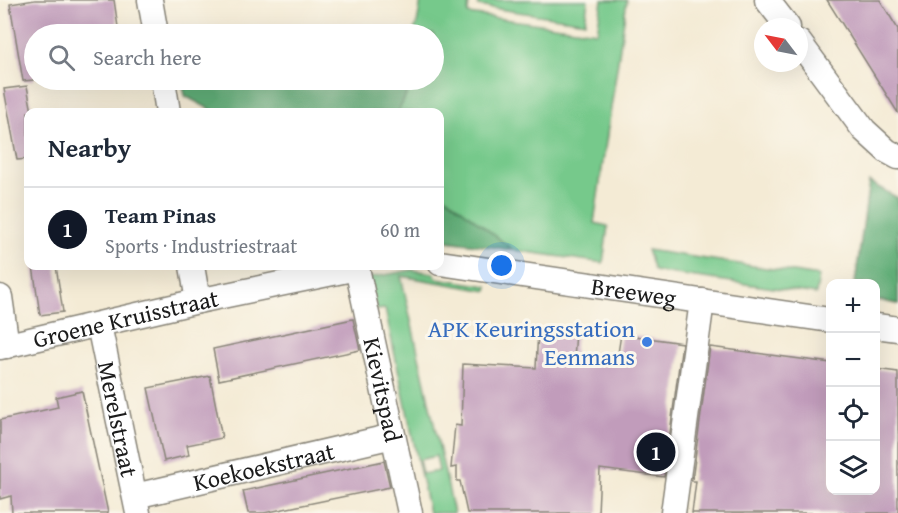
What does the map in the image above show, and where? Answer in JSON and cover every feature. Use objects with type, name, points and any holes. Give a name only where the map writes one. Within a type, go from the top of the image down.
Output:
[{"type":"street","points":[[150,0],[154,24]]},
{"type":"street","points":[[767,0],[781,18]]},
{"type":"street","points":[[808,54],[864,130],[887,151],[898,157]]},
{"type":"street","points":[[165,90],[167,108]]},
{"type":"street","name":"Breeweg","points":[[444,264],[826,319]]},
{"type":"street","points":[[193,270],[198,301]]},
{"type":"street","name":"Groene Kruisstraat","points":[[4,347],[198,301],[347,270]]},
{"type":"street","name":"Kievitspad","points":[[357,270],[410,513]]},
{"type":"street","points":[[0,297],[4,347]]},
{"type":"street","points":[[673,513],[702,302]]},
{"type":"street","name":"Merelstraat","points":[[99,325],[136,504]]},
{"type":"street","points":[[880,327],[898,329]]},
{"type":"street","name":"Koekoekstraat","points":[[136,504],[393,436]]},
{"type":"green space","points":[[421,0],[469,0],[468,14],[597,32],[602,0],[627,0],[594,223],[608,226],[603,263],[513,250],[444,195],[444,108],[400,108],[406,95],[406,90],[444,90],[444,24],[417,24]]},
{"type":"green space","points":[[479,0],[588,0],[585,22],[478,6]]},
{"type":"green space","points":[[184,90],[406,90],[406,95],[400,108],[208,108],[185,96]]},
{"type":"green space","points":[[869,182],[898,198],[898,304],[880,301],[880,279],[856,279]]},
{"type":"green space","points":[[444,195],[513,250],[444,241]]},
{"type":"green space","points":[[647,250],[819,276],[816,294],[654,271]]},
{"type":"green space","points":[[412,270],[433,273],[437,278],[488,286],[487,291],[401,276],[454,513],[429,513],[385,309],[377,310],[368,278]],"holes":[[[436,456],[439,471],[422,474],[419,460]]]},
{"type":"building","points":[[35,0],[114,0],[118,24],[24,24],[23,81],[10,4]]},
{"type":"building","points":[[827,0],[880,0],[898,29],[898,113]]},
{"type":"building","points":[[24,86],[24,90],[28,90],[31,108],[24,108],[24,159],[17,160],[4,89]]},
{"type":"building","points":[[34,270],[57,270],[63,312],[40,315]]},
{"type":"building","points":[[353,319],[360,350],[219,380],[213,349]]},
{"type":"building","points":[[538,330],[576,332],[574,359],[617,360],[621,334],[682,343],[664,477],[600,469],[598,513],[467,513],[460,481],[457,481],[457,467],[451,468],[455,425],[461,426],[463,364],[536,368]]},
{"type":"building","points":[[710,347],[826,362],[826,495],[880,495],[880,370],[898,372],[898,513],[692,513],[696,481],[692,481]]},
{"type":"building","points":[[210,376],[222,438],[187,445],[189,455],[164,461],[148,388]]},
{"type":"building","points":[[82,391],[108,513],[12,513],[11,496],[0,499],[0,420],[58,407],[56,397]]},
{"type":"building","points":[[384,461],[390,487],[264,513],[248,513],[243,491]]},
{"type":"place","name":"APK Keuringsstation Eenmans","points":[[647,342]]},
{"type":"place","name":"Team Pinas","points":[[656,452]]}]
